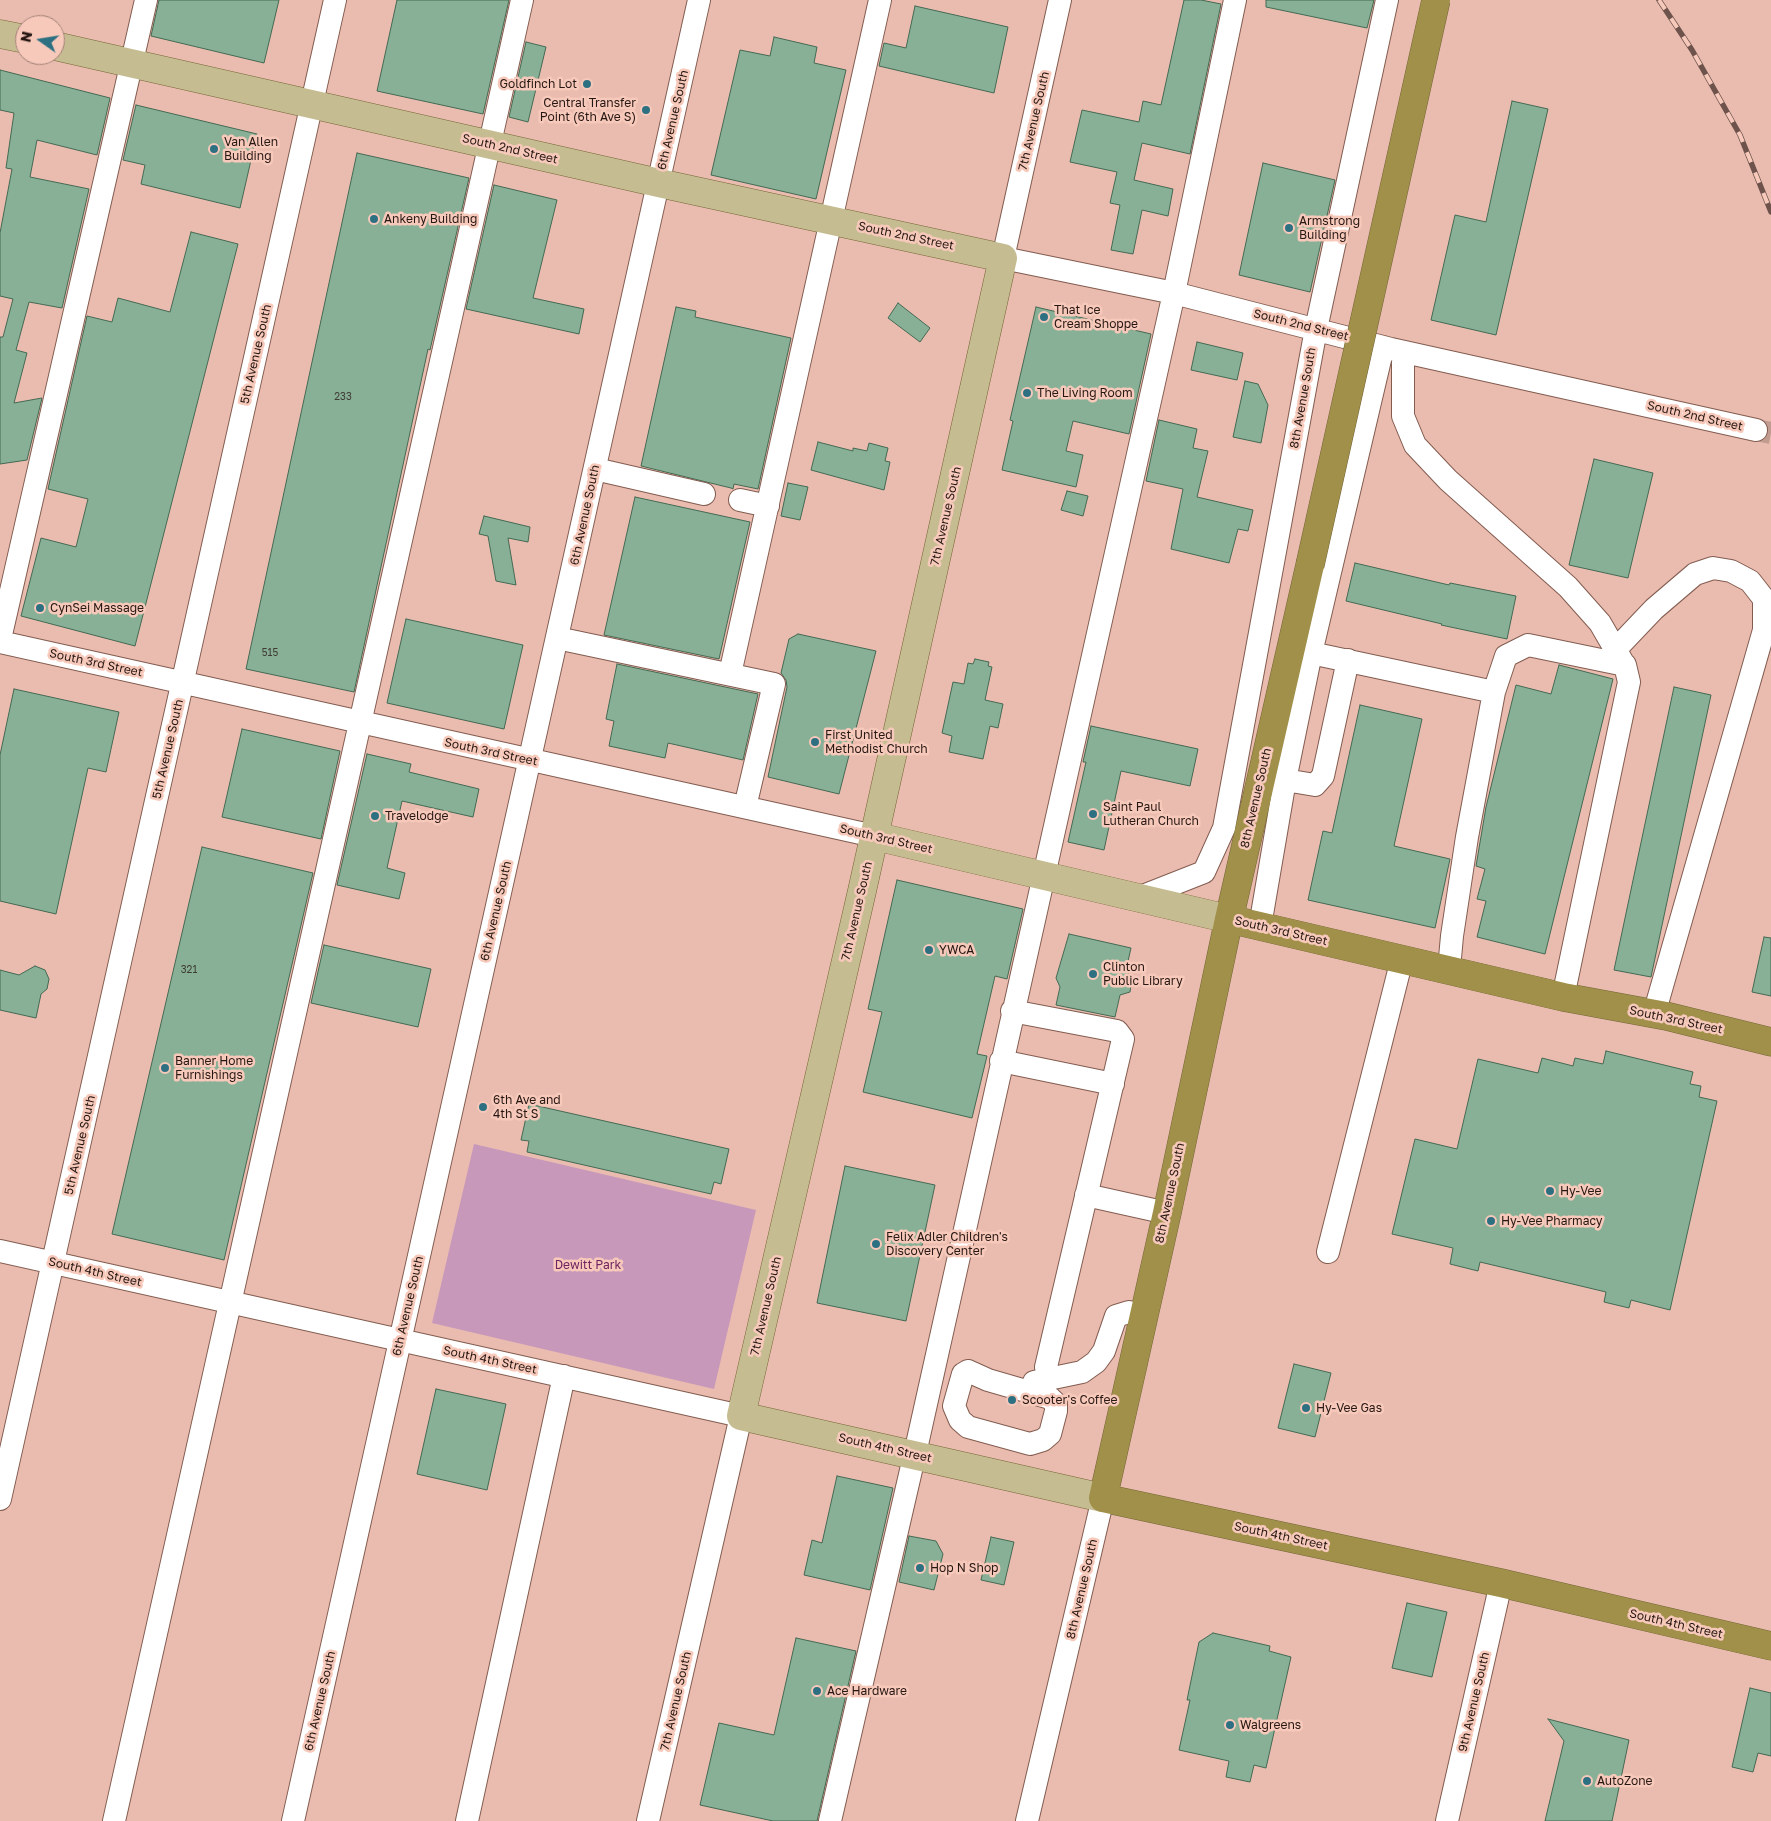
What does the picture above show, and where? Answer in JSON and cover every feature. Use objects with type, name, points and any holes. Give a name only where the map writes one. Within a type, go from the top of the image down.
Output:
[{"type":"highway","name":"8th Avenue South","points":[[1103,1498],[1167,1213],[1229,919],[1436,0]]},
{"type":"highway","name":"South 3rd Street","points":[[1229,919],[1563,997],[1654,1014],[1771,1042]]},
{"type":"highway","name":"South 4th Street","points":[[1103,1498],[1501,1583],[1771,1646]]},
{"type":"main road","points":[[0,34],[15,37]]},
{"type":"main road","name":"South 2nd Street","points":[[65,48],[658,183],[1003,258]]},
{"type":"main road","name":"7th Avenue South","points":[[741,1416],[874,836],[1003,258]]},
{"type":"main road","name":"South 3rd Street","points":[[874,836],[1229,919]]},
{"type":"main road","name":"South 4th Street","points":[[741,1416],[1103,1498]]},
{"type":"street","points":[[0,641],[146,0]]},
{"type":"street","name":"5th Avenue South","points":[[0,1498],[335,0]]},
{"type":"street","points":[[114,1821],[232,1302],[359,723],[522,0]]},
{"type":"street","name":"6th Avenue South","points":[[293,1821],[699,0]]},
{"type":"street","points":[[730,674],[880,0]]},
{"type":"street","name":"7th Avenue South","points":[[1003,258],[1060,0]]},
{"type":"street","points":[[830,1821],[929,1390],[1042,875],[1174,293],[1235,0]]},
{"type":"street","name":"8th Avenue South","points":[[1138,898],[1204,872],[1224,828],[1316,329],[1387,0]]},
{"type":"street","name":"South 2nd Street","points":[[1003,258],[1174,293],[1393,349],[1756,430]]},
{"type":"street","points":[[1393,349],[1403,416],[1415,445],[1455,486],[1568,587],[1600,623],[1620,657],[1629,682],[1563,997]]},
{"type":"street","name":"8th Avenue South","points":[[1260,926],[1285,780],[1311,653],[1393,349]]},
{"type":"street","points":[[595,469],[704,494]]},
{"type":"street","points":[[740,500],[768,506]]},
{"type":"street","points":[[1620,657],[1654,609],[1694,574],[1714,568],[1731,571],[1750,581],[1764,598],[1764,630],[1654,1014]]},
{"type":"street","points":[[557,638],[774,684],[744,808]]},
{"type":"street","name":"South 3rd Street","points":[[0,641],[359,723],[874,836]]},
{"type":"street","points":[[1449,969],[1467,837],[1494,692],[1506,656],[1528,645],[1620,657]]},
{"type":"street","points":[[1311,653],[1494,692]]},
{"type":"street","points":[[1285,780],[1315,785],[1322,776],[1348,660]]},
{"type":"street","points":[[1328,1252],[1402,959]]},
{"type":"street","points":[[1012,1011],[1118,1031],[1124,1039],[1046,1367],[1048,1379]]},
{"type":"street","points":[[1001,1061],[1113,1084]]},
{"type":"street","points":[[1086,1195],[1167,1213]]},
{"type":"street","name":"South 4th Street","points":[[0,1251],[741,1416]]},
{"type":"street","points":[[988,1380],[1040,1382],[1082,1372],[1096,1362],[1104,1351],[1116,1316],[1129,1312],[1144,1317]]},
{"type":"street","points":[[968,1371],[988,1380],[1050,1398],[1056,1404],[1056,1411],[1050,1434],[1043,1440],[1030,1444],[968,1426],[960,1420],[954,1406],[956,1397],[963,1374],[968,1371]]},
{"type":"street","points":[[467,1821],[564,1376]]},
{"type":"street","points":[[929,1390],[956,1397]]},
{"type":"street","name":"7th Avenue South","points":[[648,1821],[741,1416]]},
{"type":"street","name":"8th Avenue South","points":[[1027,1821],[1103,1498]]},
{"type":"street","name":"9th Avenue South","points":[[1447,1821],[1501,1583]]},
{"type":"green space","name":"Dewitt Park","points":[[474,1144],[756,1210],[714,1389],[432,1323]]},
{"type":"building","points":[[159,0],[279,0],[264,63],[151,36]]},
{"type":"building","points":[[397,0],[509,0],[483,114],[377,91]]},
{"type":"building","points":[[1184,0],[1201,0],[1221,4],[1190,154],[1142,143],[1134,180],[1173,189],[1168,216],[1142,210],[1133,254],[1111,250],[1120,205],[1110,203],[1117,172],[1070,162],[1082,110],[1139,122],[1143,101],[1161,105]]},
{"type":"building","points":[[1266,0],[1374,0],[1367,28],[1266,7]]},
{"type":"building","points":[[915,6],[1008,27],[994,93],[879,66],[884,43],[906,48]]},
{"type":"building","points":[[774,37],[817,47],[814,63],[846,70],[816,199],[711,175],[740,50],[770,56]]},
{"type":"building","points":[[526,42],[546,47],[528,122],[509,117]]},
{"type":"building","points":[[0,70],[110,98],[97,155],[37,140],[30,177],[89,189],[62,308],[29,302],[16,350],[27,353],[14,403],[42,398],[27,460],[0,464],[0,337],[3,337],[13,299],[0,296],[0,233],[12,169],[6,168],[14,113],[0,110]]},
{"type":"building","points":[[1512,101],[1548,109],[1496,335],[1431,320],[1455,215],[1486,222]]},
{"type":"building","name":"Van Allen Building","points":[[136,105],[257,134],[240,208],[141,184],[145,165],[123,160]]},
{"type":"building","points":[[357,153],[469,178],[430,350],[428,349],[354,692],[246,669]]},
{"type":"building","name":"Armstrong Building","points":[[1263,163],[1335,180],[1310,292],[1239,275]]},
{"type":"building","points":[[494,185],[557,200],[533,298],[584,309],[579,334],[466,309]]},
{"type":"building","points":[[191,232],[238,244],[135,646],[21,616],[41,538],[76,547],[88,499],[48,489],[87,316],[112,322],[118,298],[170,312]]},
{"type":"building","points":[[898,303],[930,328],[920,342],[888,318]]},
{"type":"building","points":[[676,307],[696,311],[695,317],[791,338],[758,489],[734,484],[733,489],[641,466]]},
{"type":"building","points":[[1036,307],[1151,334],[1129,434],[1073,421],[1066,451],[1083,455],[1076,487],[1002,470],[1013,421],[1010,420]]},
{"type":"building","points":[[1197,342],[1243,353],[1237,380],[1191,370]]},
{"type":"building","points":[[1245,381],[1258,384],[1268,405],[1261,443],[1233,437]]},
{"type":"building","points":[[1159,420],[1197,429],[1193,448],[1208,451],[1197,497],[1253,510],[1248,531],[1238,529],[1229,563],[1171,549],[1183,489],[1146,481]]},
{"type":"building","points":[[818,442],[853,451],[853,448],[867,451],[869,443],[888,448],[885,461],[890,462],[884,490],[811,470]]},
{"type":"building","points":[[1594,459],[1653,473],[1628,578],[1569,565]]},
{"type":"building","points":[[788,483],[808,487],[800,520],[781,516]]},
{"type":"building","points":[[1067,491],[1088,496],[1083,516],[1061,510]]},
{"type":"building","points":[[635,497],[750,522],[719,659],[604,635]]},
{"type":"building","points":[[484,516],[530,527],[528,542],[508,538],[516,585],[496,581],[488,536],[479,534]]},
{"type":"building","points":[[1355,563],[1449,585],[1450,583],[1516,596],[1507,639],[1441,625],[1346,601]]},
{"type":"building","points":[[406,619],[523,645],[504,729],[387,703]]},
{"type":"building","name":"First United Methodist Church","points":[[798,634],[876,651],[839,794],[768,777],[787,687],[786,680],[781,673],[789,639]]},
{"type":"building","points":[[975,659],[989,662],[988,666],[992,667],[985,700],[1003,704],[998,728],[990,726],[983,759],[949,752],[952,736],[942,733],[953,682],[964,684],[968,663],[973,664]]},
{"type":"building","points":[[617,664],[758,694],[743,760],[668,743],[665,758],[609,746],[614,721],[606,719]]},
{"type":"building","points":[[1559,665],[1613,679],[1545,954],[1477,937],[1486,901],[1477,899],[1485,869],[1476,866],[1486,807],[1516,685],[1551,694]]},
{"type":"building","points":[[1674,687],[1711,695],[1651,977],[1614,970]]},
{"type":"building","points":[[14,689],[119,712],[106,772],[88,768],[56,914],[0,901],[0,755]]},
{"type":"building","points":[[1360,705],[1422,719],[1394,846],[1450,859],[1435,928],[1308,900],[1323,831],[1332,833]]},
{"type":"building","name":"Saint Paul Lutheran Church","points":[[1091,726],[1198,749],[1190,786],[1121,771],[1104,850],[1068,842],[1086,762],[1083,762]]},
{"type":"building","points":[[242,729],[340,751],[321,839],[222,817]]},
{"type":"building","name":"Travelodge","points":[[367,754],[411,764],[409,772],[479,789],[473,817],[402,801],[387,868],[405,873],[399,899],[337,885]]},
{"type":"building","points":[[202,847],[313,873],[224,1260],[112,1234]]},
{"type":"building","points":[[897,880],[1023,909],[1007,979],[995,976],[977,1054],[987,1056],[972,1118],[863,1092],[882,1012],[868,1009]]},
{"type":"building","name":"Clinton Public Library","points":[[1069,934],[1131,948],[1126,970],[1132,978],[1130,992],[1120,995],[1115,1017],[1056,1005],[1060,987],[1056,978]]},
{"type":"building","points":[[1764,937],[1771,938],[1771,996],[1752,992]]},
{"type":"building","points":[[324,945],[431,969],[418,1027],[311,1003]]},
{"type":"building","points":[[35,966],[45,970],[49,979],[47,989],[41,994],[36,1018],[0,1010],[0,970],[19,975]]},
{"type":"building","name":"Hy-Vee","points":[[1606,1051],[1693,1072],[1690,1084],[1701,1086],[1699,1097],[1717,1101],[1670,1310],[1631,1300],[1629,1308],[1604,1302],[1606,1292],[1480,1262],[1478,1271],[1450,1264],[1453,1248],[1392,1234],[1415,1139],[1457,1149],[1478,1059],[1538,1073],[1542,1058],[1573,1066],[1575,1058],[1603,1064]]},
{"type":"building","points":[[529,1104],[729,1149],[721,1184],[714,1182],[711,1194],[527,1152],[529,1141],[521,1140]]},
{"type":"building","name":"Felix Adler Children's Discovery Center","points":[[845,1166],[935,1185],[906,1321],[817,1303]]},
{"type":"building","points":[[1294,1364],[1331,1373],[1315,1437],[1278,1428]]},
{"type":"building","points":[[436,1389],[506,1404],[487,1490],[417,1474]]},
{"type":"building","points":[[837,1476],[893,1488],[870,1590],[804,1575],[812,1540],[822,1543]]},
{"type":"building","name":"Hop N Shop","points":[[909,1536],[936,1541],[943,1554],[934,1590],[899,1582]]},
{"type":"building","name":"Hop N Shop","points":[[991,1537],[1014,1542],[1004,1585],[981,1580]]},
{"type":"building","points":[[1407,1603],[1447,1612],[1432,1677],[1392,1668]]},
{"type":"building","name":"Walgreens","points":[[1213,1633],[1270,1646],[1269,1651],[1291,1657],[1266,1768],[1254,1765],[1250,1782],[1226,1777],[1229,1761],[1179,1750],[1190,1700],[1187,1700],[1199,1642]]},
{"type":"building","points":[[796,1638],[856,1651],[817,1821],[773,1821],[700,1805],[719,1723],[774,1735]]},
{"type":"building","points":[[1750,1688],[1771,1693],[1771,1756],[1758,1753],[1753,1772],[1732,1767]]},
{"type":"building","name":"AutoZone","points":[[1548,1719],[1629,1740],[1612,1821],[1545,1821],[1564,1741]]},
{"type":"tunnel","points":[[1756,430],[1771,433]]},
{"type":"railway","points":[[1659,0],[1692,50],[1740,135],[1771,212]]},
{"type":"place","name":"Goldfinch Lot","points":[[587,84]]},
{"type":"place","name":"Central Transfer Point (6th Ave S)","points":[[646,110]]},
{"type":"place","name":"Van Allen Building","points":[[214,149]]},
{"type":"place","name":"Ankeny Building","points":[[374,219]]},
{"type":"place","name":"Armstrong Building","points":[[1289,228]]},
{"type":"place","name":"That Ice Cream Shoppe","points":[[1044,317]]},
{"type":"place","name":"The Living Room","points":[[1027,393]]},
{"type":"place","name":"CynSei Massage","points":[[40,608]]},
{"type":"place","name":"First United Methodist Church","points":[[815,742]]},
{"type":"place","name":"Saint Paul Lutheran Church","points":[[1093,814]]},
{"type":"place","name":"Travelodge","points":[[375,816]]},
{"type":"place","name":"YWCA","points":[[929,950]]},
{"type":"place","name":"Clinton Public Library","points":[[1093,974]]},
{"type":"place","name":"Banner Home Furnishings","points":[[165,1068]]},
{"type":"place","name":"6th Ave and 4th St S","points":[[483,1107]]},
{"type":"place","name":"Hy-Vee","points":[[1550,1191]]},
{"type":"place","name":"Hy-Vee Pharmacy","points":[[1491,1221]]},
{"type":"place","name":"Felix Adler Children's Discovery Center","points":[[876,1244]]},
{"type":"place","name":"Scooter's Coffee","points":[[1012,1400]]},
{"type":"place","name":"Hy-Vee Gas","points":[[1306,1408]]},
{"type":"place","name":"Hop N Shop","points":[[920,1568]]},
{"type":"place","name":"Ace Hardware","points":[[817,1691]]},
{"type":"place","name":"Walgreens","points":[[1230,1725]]},
{"type":"place","name":"AutoZone","points":[[1587,1781]]}]
